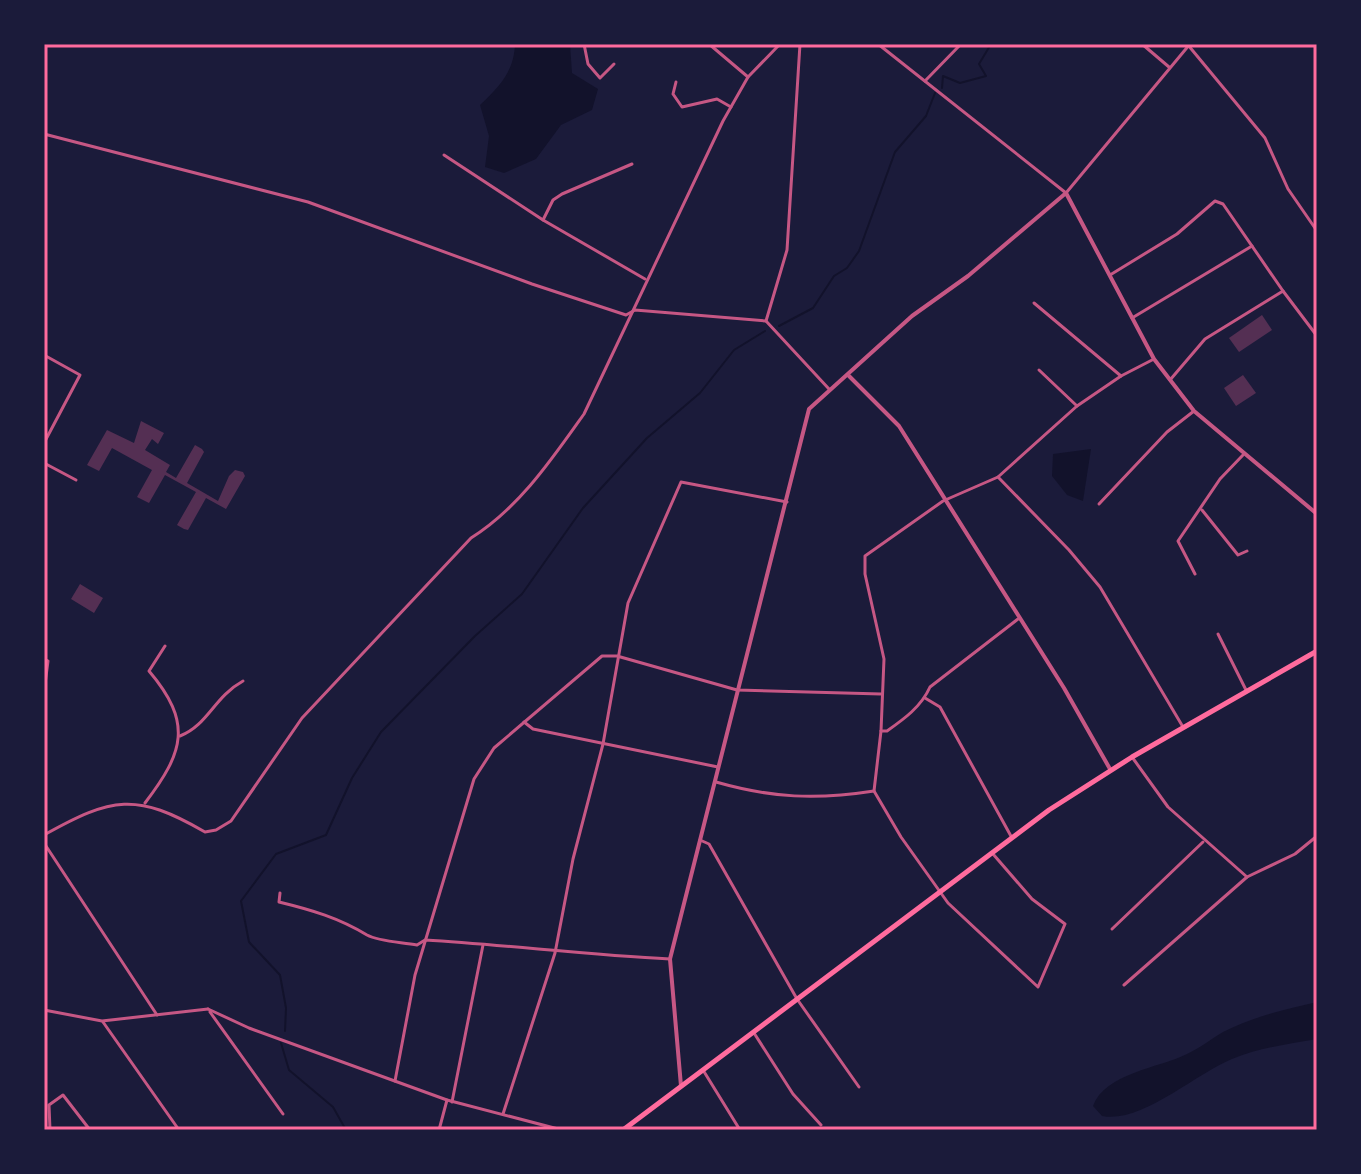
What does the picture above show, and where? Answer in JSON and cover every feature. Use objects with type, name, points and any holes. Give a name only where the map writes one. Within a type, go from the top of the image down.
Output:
[{"type":"main road","points":[[623,1130],[1012,838],[1110,769],[1317,651]]},
{"type":"street","points":[[584,44],[588,64],[600,78],[614,64]]},
{"type":"street","points":[[709,44],[748,77]]},
{"type":"street","points":[[44,835],[84,812],[145,803],[205,832],[216,830],[231,821],[302,718],[471,538],[495,523],[556,454],[584,414],[635,310],[645,279],[731,107],[748,77],[780,44]]},
{"type":"street","points":[[766,321],[787,250],[800,44]]},
{"type":"street","points":[[878,44],[1066,193],[1154,359],[1194,411],[1317,514]]},
{"type":"street","points":[[925,81],[961,44]]},
{"type":"street","points":[[1142,44],[1169,67]]},
{"type":"street","points":[[681,1086],[670,959],[809,409],[912,316],[965,278],[1066,193],[1189,45],[1265,138],[1288,189],[1317,231]]},
{"type":"street","points":[[676,82],[673,94],[682,107],[717,99],[731,107]]},
{"type":"street","points":[[44,134],[308,202],[626,315],[635,310],[766,321],[831,391]]},
{"type":"street","points":[[444,155],[543,220],[645,279]]},
{"type":"street","points":[[543,220],[553,200],[562,194],[632,164]]},
{"type":"street","points":[[1110,276],[1177,234],[1215,201],[1223,204],[1317,336]]},
{"type":"street","points":[[1132,318],[1252,246]]},
{"type":"street","points":[[1170,380],[1205,339],[1283,291]]},
{"type":"street","points":[[1034,303],[1121,376]]},
{"type":"street","points":[[44,355],[80,375],[44,443]]},
{"type":"street","points":[[992,853],[1032,899],[1065,924],[1038,987],[969,925],[901,837],[874,791],[881,731],[884,659],[865,574],[865,556],[943,501],[998,477],[1077,406],[1121,376],[1154,359]]},
{"type":"street","points":[[1039,370],[1077,406]]},
{"type":"street","points":[[849,376],[899,426],[943,501],[1064,688],[1110,769]]},
{"type":"street","points":[[1099,504],[1167,432],[1194,411]]},
{"type":"street","points":[[1195,574],[1178,541],[1181,531],[1202,510],[1220,479],[1243,455]]},
{"type":"street","points":[[44,463],[76,480]]},
{"type":"street","points":[[998,477],[1069,550],[1100,587],[1183,727]]},
{"type":"street","points":[[503,1114],[555,953],[573,859],[603,744],[628,603],[681,482],[787,502]]},
{"type":"street","points":[[1202,510],[1238,555],[1247,551]]},
{"type":"street","points":[[881,731],[887,731],[908,716],[925,698],[930,687],[1018,619]]},
{"type":"street","points":[[1218,634],[1246,690]]},
{"type":"street","points":[[145,803],[164,777],[178,750],[180,736],[175,705],[149,671],[165,646]]},
{"type":"street","points":[[395,1081],[425,940],[474,779],[494,748],[602,656],[617,656],[737,690],[881,694]]},
{"type":"street","points":[[44,659],[48,661],[44,692]]},
{"type":"street","points":[[180,736],[195,730],[225,691],[243,681]]},
{"type":"street","points":[[925,698],[940,707],[1012,838]]},
{"type":"street","points":[[524,722],[533,729],[718,767]]},
{"type":"street","points":[[1132,757],[1168,807],[1203,842],[1247,877]]},
{"type":"street","points":[[714,781],[752,793],[821,799],[874,791]]},
{"type":"street","points":[[1124,985],[1247,877],[1295,854],[1317,836]]},
{"type":"street","points":[[700,840],[709,844],[797,999],[859,1087]]},
{"type":"street","points":[[1112,929],[1203,842]]},
{"type":"street","points":[[44,843],[157,1015]]},
{"type":"street","points":[[280,893],[279,902],[332,916],[360,928],[368,936],[417,945],[425,940],[521,945],[555,953],[670,959]]},
{"type":"street","points":[[439,1130],[450,1101],[484,943]]},
{"type":"street","points":[[208,1009],[283,1114]]},
{"type":"street","points":[[44,1010],[102,1021],[208,1009],[249,1028],[450,1101],[562,1130]]},
{"type":"street","points":[[102,1021],[179,1130]]},
{"type":"street","points":[[754,1033],[793,1094],[821,1125]]},
{"type":"street","points":[[703,1070],[740,1130]]},
{"type":"street","points":[[50,1130],[49,1105],[63,1095],[90,1130]]},
{"type":"shaded area","points":[[515,44],[570,44],[572,73],[598,89],[592,110],[561,125],[536,159],[504,173],[485,167],[489,136],[480,105],[508,71]]},
{"type":"shaded area","points":[[1091,449],[1083,501],[1067,495],[1052,476],[1053,454]]},
{"type":"shaded area","points":[[1317,1002],[1317,1039],[1263,1049],[1232,1059],[1134,1113],[1102,1116],[1093,1106],[1099,1095],[1121,1079],[1187,1054],[1246,1022]]},
{"type":"building","points":[[1262,315],[1272,330],[1239,352],[1229,338]]},
{"type":"building","points":[[1243,375],[1256,393],[1236,406],[1224,388]]},
{"type":"building","points":[[141,421],[164,433],[158,444],[152,439],[145,450],[170,465],[166,472],[176,478],[195,445],[202,449],[204,452],[187,483],[218,501],[229,476],[235,470],[243,472],[245,476],[226,509],[206,498],[188,530],[184,529],[177,525],[196,492],[165,475],[149,503],[137,497],[152,470],[112,448],[99,471],[87,465],[107,430],[134,443]]},
{"type":"building","points":[[80,584],[103,598],[94,613],[71,599]]},
{"type":"waterway","points":[[942,88],[943,76],[960,83],[986,76],[979,64],[991,44]]},
{"type":"waterway","points":[[779,326],[813,308],[834,276],[847,268],[859,251],[895,152],[926,116],[935,93]]},
{"type":"waterway","points":[[285,1031],[286,1008],[280,975],[249,942],[241,901],[276,854],[326,835],[352,778],[381,732],[475,636],[522,594],[583,508],[647,438],[700,393],[734,350],[765,331]]},
{"type":"waterway","points":[[281,1043],[289,1070],[333,1107],[346,1130]]}]
